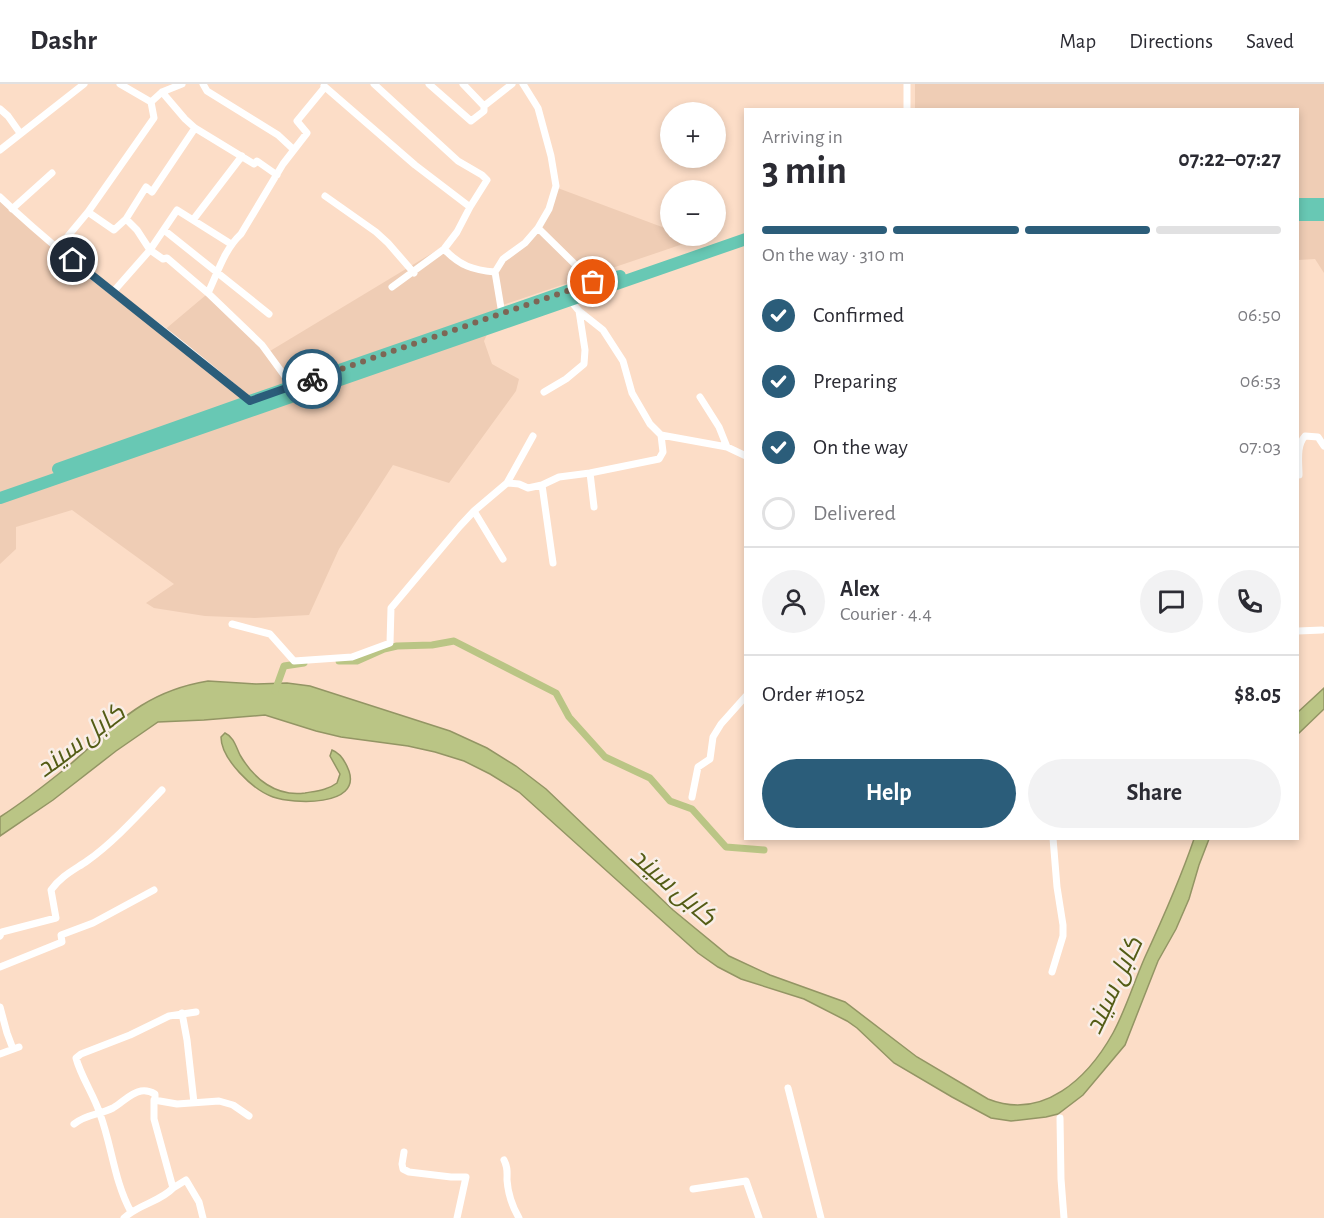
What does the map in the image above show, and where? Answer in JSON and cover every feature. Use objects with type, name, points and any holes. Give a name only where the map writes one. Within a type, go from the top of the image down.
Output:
[{"type":"highway","points":[[1299,204],[1324,204]]},
{"type":"highway","points":[[1299,215],[1324,215]]},
{"type":"highway","points":[[0,490],[292,386],[593,282],[620,276],[744,232]]},
{"type":"highway","points":[[0,498],[744,239]]},
{"type":"street","points":[[0,150],[84,84]]},
{"type":"street","points":[[58,248],[88,212],[154,118],[151,102],[120,84]]},
{"type":"street","points":[[151,102],[162,92],[182,84]]},
{"type":"street","points":[[202,84],[207,91],[278,135],[293,149]]},
{"type":"street","points":[[374,84],[458,161],[482,174],[487,180],[457,232],[444,249],[392,287]]},
{"type":"street","points":[[429,84],[471,121],[484,111],[484,106],[512,84]]},
{"type":"street","points":[[463,84],[484,106]]},
{"type":"street","points":[[498,84],[504,92]]},
{"type":"street","points":[[502,314],[495,272],[503,259],[525,243],[538,228],[549,209],[556,186],[551,156],[538,108],[523,84]]},
{"type":"street","points":[[907,84],[907,108]]},
{"type":"street","points":[[208,293],[231,244],[241,234],[293,149],[307,133],[297,121],[324,86],[415,165],[470,207]]},
{"type":"street","points":[[162,92],[195,128],[254,164],[257,162],[277,175]]},
{"type":"street","points":[[0,110],[8,116],[20,133]]},
{"type":"street","points":[[88,212],[114,230],[126,219],[146,187],[152,192],[195,128]]},
{"type":"street","points":[[193,220],[242,156]]},
{"type":"street","points":[[12,209],[52,172]]},
{"type":"street","points":[[325,196],[376,232],[414,273]]},
{"type":"street","points":[[0,198],[58,248],[250,401]]},
{"type":"street","points":[[113,292],[150,250],[177,210],[231,244]]},
{"type":"street","points":[[126,219],[137,230],[150,250],[163,259],[167,258],[208,293],[262,345],[292,386]]},
{"type":"street","points":[[538,228],[593,282]]},
{"type":"street","points":[[164,230],[269,314]]},
{"type":"street","points":[[444,249],[471,269],[495,272]]},
{"type":"street","points":[[570,300],[579,311],[603,330],[623,361],[632,393],[650,424],[661,435],[727,447],[744,455]]},
{"type":"street","points":[[544,392],[566,379],[584,364],[585,350],[579,311]]},
{"type":"street","points":[[700,397],[719,427],[727,447]]},
{"type":"street","points":[[507,483],[519,484],[528,488],[560,477],[659,459],[663,452],[661,435]]},
{"type":"street","points":[[232,624],[270,634],[294,661],[352,657],[390,643],[391,608],[474,511],[507,483],[533,436]]},
{"type":"street","points":[[1299,466],[1302,439],[1305,436],[1318,437],[1324,446]]},
{"type":"street","points":[[590,473],[594,507]]},
{"type":"street","points":[[542,485],[553,563]]},
{"type":"street","points":[[474,511],[503,559]]},
{"type":"street","points":[[1299,631],[1322,630]]},
{"type":"street","points":[[692,797],[698,767],[710,759],[712,737],[744,698]]},
{"type":"street","points":[[1,932],[56,918],[51,890],[58,880],[87,861],[162,790]]},
{"type":"street","points":[[1052,972],[1063,936],[1053,840]]},
{"type":"street","points":[[0,967],[62,942],[61,935],[93,923],[154,890]]},
{"type":"street","points":[[0,1007],[16,1048],[0,1054]]},
{"type":"street","points":[[131,1212],[112,1160],[100,1113],[76,1060],[77,1056],[169,1016],[196,1012]]},
{"type":"street","points":[[182,1013],[194,1103]]},
{"type":"street","points":[[789,1088],[821,1218]]},
{"type":"street","points":[[74,1124],[88,1115],[114,1107],[139,1091],[151,1092],[155,1100],[153,1102],[154,1119],[174,1188]]},
{"type":"street","points":[[155,1100],[177,1104],[219,1101],[233,1105],[249,1116]]},
{"type":"street","points":[[1060,1118],[1064,1218]]},
{"type":"street","points":[[404,1152],[403,1169],[410,1172],[466,1177],[458,1218]]},
{"type":"street","points":[[504,1160],[508,1169],[507,1180],[512,1206],[517,1218]]},
{"type":"street","points":[[124,1218],[131,1212],[167,1195],[186,1179],[199,1202],[203,1218]]},
{"type":"street","points":[[693,1189],[746,1181],[759,1218]]},
{"type":"shaded area","points":[[915,84],[1324,84],[1324,273],[1315,259],[1299,260],[1299,108],[915,108]]},
{"type":"shaded area","points":[[555,187],[660,226],[660,246],[677,246],[500,306],[484,341],[492,364],[519,379],[516,391],[449,483],[393,465],[339,549],[309,615],[255,618],[205,616],[154,608],[146,603],[174,584],[72,510],[16,527],[16,549],[0,564],[0,194],[108,289],[162,332],[206,295],[270,351],[439,249],[471,271],[495,271],[538,227]]},
{"type":"shaded area","points":[[208,681],[287,683],[310,686],[450,731],[487,748],[546,789],[673,910],[729,956],[770,975],[845,1002],[917,1057],[988,1099],[1008,1104],[1027,1104],[1045,1100],[1062,1091],[1091,1065],[1103,1050],[1122,1015],[1194,840],[1209,840],[1189,899],[1158,961],[1125,1045],[1083,1095],[1058,1114],[1011,1121],[991,1118],[894,1063],[847,1021],[804,999],[741,979],[718,967],[698,953],[519,792],[464,761],[435,752],[341,737],[265,715],[158,722],[53,800],[0,836],[0,817],[58,774],[130,713],[164,693]]},
{"type":"shaded area","points":[[1324,688],[1324,709],[1299,733],[1299,711]]},
{"type":"shaded area","points":[[225,733],[233,740],[252,772],[275,789],[294,794],[305,793],[326,789],[337,783],[340,774],[330,756],[332,750],[346,765],[350,783],[345,791],[336,797],[323,800],[295,801],[273,797],[256,788],[232,764],[222,746],[221,737]]},
{"type":"waterway","points":[[339,661],[357,661],[397,646],[432,645],[454,641],[556,693],[569,717],[605,757],[650,778],[670,801],[692,809],[726,847],[764,850]]},
{"type":"waterway","points":[[275,691],[284,666],[304,663]]},
{"type":"way so far","points":[[312,379],[593,282]]},
{"type":"route","points":[[73,260],[250,401],[312,379]]},
{"type":"water label","name":"کابل سيند","points":[[80,740]]},
{"type":"water label","name":"کابل سيند","points":[[674,886]]},
{"type":"water label","name":"کابل سيند","points":[[1113,985]]}]
